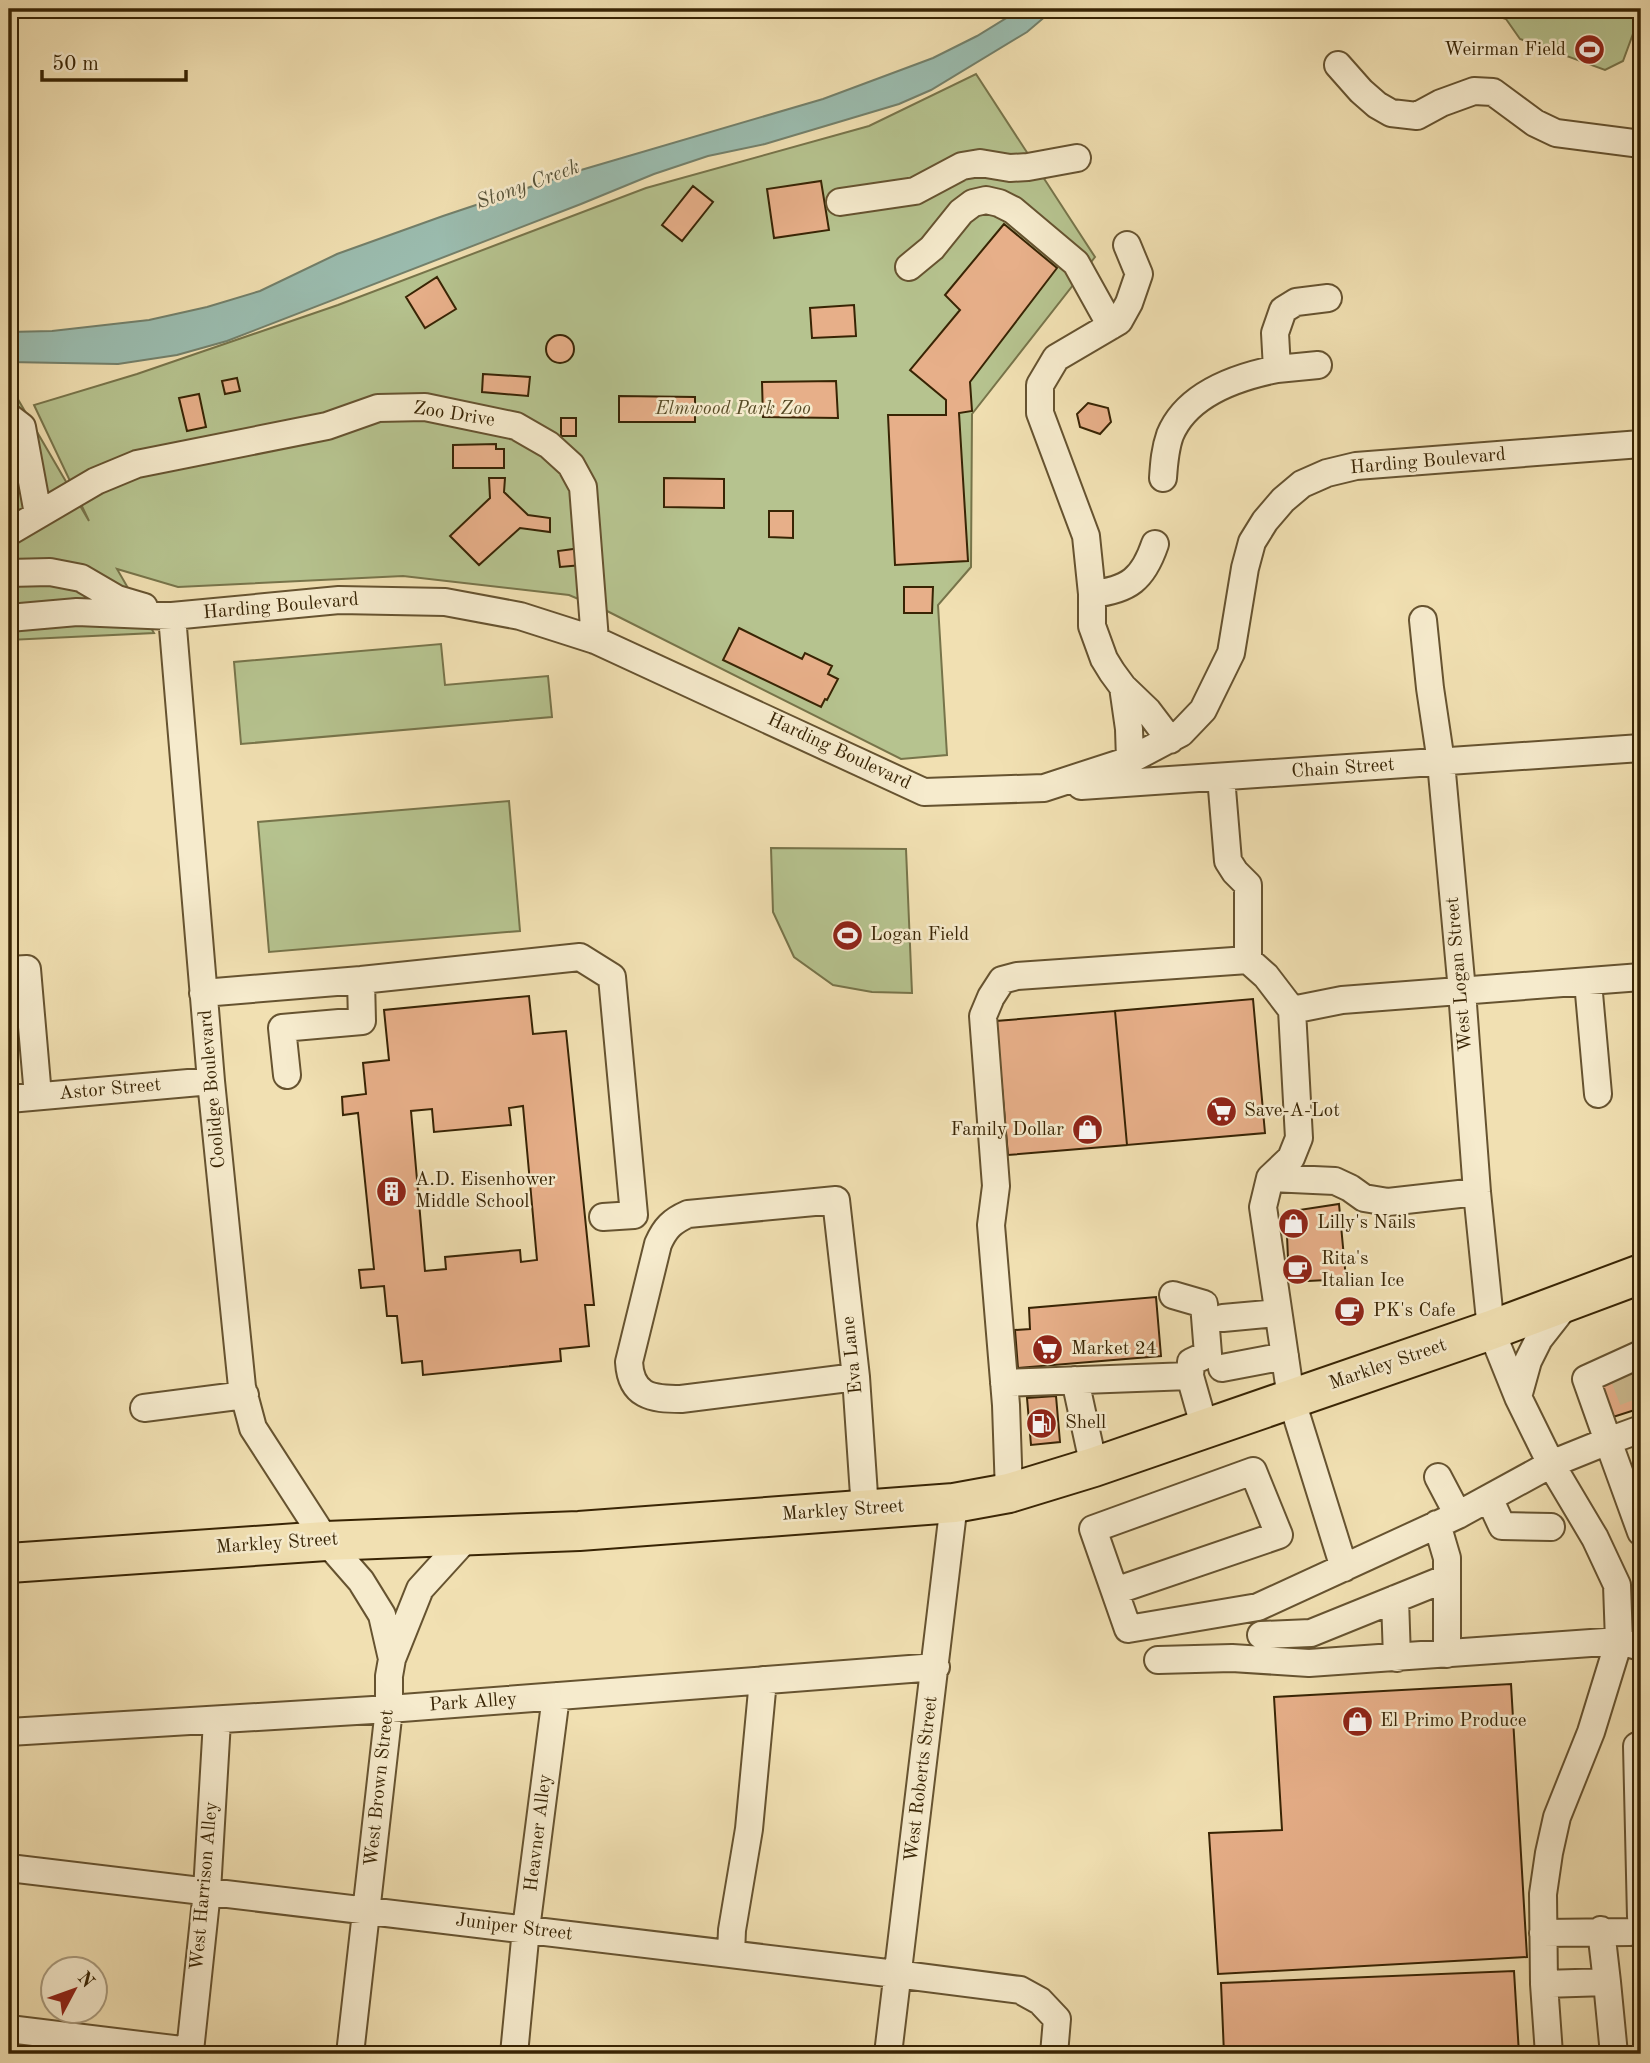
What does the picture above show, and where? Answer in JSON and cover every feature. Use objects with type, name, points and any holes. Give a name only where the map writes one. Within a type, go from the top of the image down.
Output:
[{"type":"highway","name":"Markley Street","points":[[9,1563],[326,1541],[579,1531],[954,1503],[1009,1493],[1205,1429],[1491,1330],[1641,1274]]},
{"type":"street","points":[[1338,65],[1361,91],[1391,113],[1418,116],[1441,103],[1474,90],[1493,92],[1535,122],[1556,133],[1641,145]]},
{"type":"street","points":[[840,202],[915,191],[962,166],[980,163],[1028,167],[1077,158]]},
{"type":"street","points":[[909,267],[932,248],[961,212],[973,203],[986,200],[999,203],[1013,209],[1076,263],[1111,326]]},
{"type":"street","points":[[1127,246],[1139,274],[1129,303],[1119,321],[1056,358],[1040,385],[1040,412],[1086,536],[1092,594],[1092,626],[1104,659],[1123,687],[1148,711],[1170,740]]},
{"type":"street","points":[[1277,369],[1275,334],[1283,310],[1296,302],[1328,298]]},
{"type":"street","points":[[1163,478],[1165,452],[1171,433],[1183,416],[1201,399],[1234,380],[1277,369],[1318,365]]},
{"type":"street","name":"Zoo Drive","points":[[9,532],[96,481],[137,464],[327,426],[378,408],[425,407],[516,426],[561,454],[578,475],[583,487],[595,640]]},
{"type":"street","points":[[9,417],[22,427],[38,514]]},
{"type":"street","name":"Harding Boulevard","points":[[9,618],[78,612],[172,615],[339,600],[445,602],[520,616],[595,640],[924,792],[1044,788],[1130,760],[1181,733],[1203,710],[1231,653],[1252,542],[1274,510],[1302,484],[1327,473],[1356,466],[1641,444]]},
{"type":"street","points":[[1092,594],[1111,592],[1139,577],[1155,544]]},
{"type":"street","name":"Harding Boulevard","points":[[9,573],[50,572],[81,578],[117,600],[172,615]]},
{"type":"street","name":"Coolidge Boulevard","points":[[172,615],[211,1081],[244,1395],[253,1428],[326,1541]]},
{"type":"street","name":"West Logan Street","points":[[1423,620],[1441,762],[1491,1330],[1518,1397],[1551,1464],[1595,1538],[1616,1585],[1630,1644]]},
{"type":"street","points":[[1123,687],[1130,760]]},
{"type":"street","name":"Chain Street","points":[[1044,788],[1641,748]]},
{"type":"street","points":[[1221,777],[1228,861],[1248,885],[1248,960]]},
{"type":"street","points":[[203,993],[580,957],[612,977],[634,1215],[603,1217]]},
{"type":"street","points":[[1009,1493],[1004,1383],[991,1225],[996,1186],[983,1016],[990,997],[1002,980],[1017,976],[1248,960],[1266,976],[1292,1010],[1299,1138],[1292,1158],[1270,1178],[1263,1207],[1291,1398],[1344,1568]]},
{"type":"street","points":[[9,970],[27,969],[38,1096]]},
{"type":"street","points":[[1292,1010],[1342,1000],[1641,977]]},
{"type":"street","points":[[282,1028],[362,1021],[361,980]]},
{"type":"street","points":[[1588,982],[1598,1094]]},
{"type":"street","points":[[278,987],[287,1075]]},
{"type":"street","name":"Astor Street","points":[[9,1099],[211,1081]]},
{"type":"street","points":[[1270,1178],[1335,1181],[1364,1198],[1388,1202],[1477,1192]]},
{"type":"street","name":"Eva Lane","points":[[856,1377],[681,1399],[661,1399],[635,1387],[630,1377],[629,1362],[664,1229],[688,1214],[836,1200],[856,1377],[865,1510]]},
{"type":"street","points":[[1173,1295],[1204,1304],[1208,1354],[1191,1362],[1190,1377],[1205,1429]]},
{"type":"street","points":[[1518,1397],[1528,1361],[1539,1339],[1568,1302]]},
{"type":"street","points":[[1223,1318],[1278,1313]]},
{"type":"street","points":[[1222,1368],[1284,1356]]},
{"type":"street","points":[[1628,1365],[1586,1379],[1641,1532]]},
{"type":"street","points":[[1004,1383],[1190,1377]]},
{"type":"street","points":[[1074,1380],[1094,1466]]},
{"type":"street","points":[[144,1408],[244,1395]]},
{"type":"street","points":[[1115,1591],[1279,1535],[1253,1471],[1093,1529],[1128,1629],[1258,1607],[1447,1520],[1551,1464],[1608,1441],[1639,1421]]},
{"type":"street","points":[[1438,1477],[1447,1520],[1447,1654]]},
{"type":"street","points":[[1489,1498],[1502,1526],[1551,1527]]},
{"type":"street","name":"West Roberts Street","points":[[888,2054],[954,1503]]},
{"type":"street","points":[[392,1659],[420,1589],[470,1534]]},
{"type":"street","name":"West Brown Street","points":[[326,1541],[361,1581],[382,1615],[392,1659],[389,1709],[350,2054]]},
{"type":"street","points":[[1158,1660],[1232,1658],[1311,1633],[1447,1578]]},
{"type":"street","points":[[1395,1599],[1397,1658]]},
{"type":"street","points":[[1258,1607],[1262,1648]]},
{"type":"street","points":[[1328,1625],[1333,1662]]},
{"type":"street","points":[[1262,1648],[1333,1662],[1630,1644],[1557,1817],[1543,1894],[1544,1984],[1549,2054]]},
{"type":"street","name":"Park Alley","points":[[9,1733],[389,1709],[936,1667]]},
{"type":"street","points":[[731,1954],[732,1930],[749,1829],[763,1680]]},
{"type":"street","name":"Heavner Alley","points":[[514,2054],[526,1929],[556,1696]]},
{"type":"street","name":"West Harrison Alley","points":[[9,2029],[190,2051],[207,1891],[217,1721]]},
{"type":"street","points":[[1641,1746],[1637,1746],[1637,1797],[1641,1917]]},
{"type":"street","name":"Juniper Street","points":[[9,1868],[1020,1990],[1040,2001],[1057,2019],[1054,2054]]},
{"type":"street","points":[[1543,1933],[1601,1930],[1630,1932],[1641,1929]]},
{"type":"street","points":[[1601,1930],[1614,2054]]},
{"type":"street","points":[[1544,1984],[1607,1982]]},
{"type":"green space","name":"Weirman Field","points":[[1476,9],[1641,9],[1641,12],[1623,61],[1605,70],[1520,39],[1506,19]]},
{"type":"green space","name":"Elmwood Park Zoo","points":[[976,74],[1095,257],[972,414],[971,567],[938,605],[947,755],[901,759],[607,611],[569,595],[403,576],[178,587],[117,569],[154,633],[9,640],[9,384],[89,521],[34,405],[137,374],[338,305],[646,188],[869,126]]},
{"type":"green space","points":[[441,644],[445,685],[548,676],[552,717],[241,744],[234,662]]},
{"type":"green space","points":[[509,801],[520,931],[269,952],[258,822]]},
{"type":"green space","name":"Logan Field","points":[[771,848],[906,849],[912,993],[872,992],[833,985],[794,957],[773,912]]},
{"type":"shaded area","points":[[1027,9],[1054,9],[1027,32],[931,90],[899,104],[765,144],[708,156],[654,174],[227,341],[177,355],[118,364],[9,362],[9,332],[52,331],[149,320],[260,291],[337,254],[443,216],[581,170],[823,99],[933,58]]},
{"type":"building","points":[[821,181],[829,230],[774,238],[767,189]]},
{"type":"building","points":[[693,186],[713,202],[682,241],[662,225]]},
{"type":"building","points":[[1004,224],[1057,268],[970,382],[972,411],[959,413],[968,561],[895,565],[888,415],[946,415],[946,400],[910,370],[960,310],[945,295]]},
{"type":"building","points":[[437,277],[456,309],[425,328],[406,297]]},
{"type":"building","points":[[854,305],[856,336],[812,338],[810,308]]},
{"type":"building","points":[[560,335],[570,339],[574,349],[570,359],[560,363],[550,359],[546,349],[550,339]]},
{"type":"building","points":[[483,374],[530,377],[528,396],[482,392]]},
{"type":"building","points":[[237,378],[240,391],[225,394],[222,381]]},
{"type":"building","points":[[836,381],[838,418],[763,417],[762,382]]},
{"type":"building","points":[[199,394],[206,427],[187,431],[179,398]]},
{"type":"building","points":[[619,396],[695,397],[695,422],[619,422]]},
{"type":"building","points":[[1088,403],[1108,408],[1111,422],[1100,434],[1080,427],[1077,414]]},
{"type":"building","points":[[561,418],[576,418],[576,436],[561,436]]},
{"type":"building","points":[[496,444],[496,449],[504,449],[504,468],[453,468],[453,445]]},
{"type":"building","points":[[489,478],[505,478],[504,492],[528,515],[550,518],[550,532],[520,528],[479,565],[450,536],[490,498]]},
{"type":"building","points":[[664,478],[724,479],[724,508],[664,507]]},
{"type":"building","points":[[769,511],[793,511],[793,538],[769,537]]},
{"type":"building","points":[[581,548],[582,565],[560,567],[558,551]]},
{"type":"building","points":[[904,587],[933,587],[932,613],[904,613]]},
{"type":"building","points":[[739,628],[802,659],[805,653],[832,666],[828,674],[838,679],[821,707],[723,660]]},
{"type":"building","name":"A.D. Eisenhower Middle School","points":[[529,996],[533,1034],[566,1031],[594,1305],[585,1305],[589,1346],[560,1349],[561,1361],[423,1375],[422,1361],[402,1363],[397,1316],[387,1316],[384,1286],[361,1288],[359,1270],[374,1269],[358,1113],[343,1115],[342,1097],[366,1094],[363,1063],[389,1060],[384,1010]],"holes":[[[523,1106],[537,1260],[521,1262],[520,1250],[445,1257],[446,1269],[425,1271],[411,1111],[432,1109],[434,1132],[511,1125],[509,1108]]]},
{"type":"building","points":[[1253,999],[1265,1133],[1127,1145],[1115,1011]]},
{"type":"building","points":[[1115,1011],[1127,1145],[1008,1155],[996,1021]]},
{"type":"building","points":[[1339,1204],[1346,1279],[1289,1282],[1286,1212]]},
{"type":"building","points":[[1156,1297],[1161,1356],[1018,1368],[1015,1330],[1030,1329],[1029,1308]]},
{"type":"building","points":[[1641,1370],[1641,1408],[1610,1418],[1599,1385]]},
{"type":"building","points":[[1056,1396],[1060,1442],[1031,1445],[1027,1398]]},
{"type":"building","points":[[1511,1684],[1527,1957],[1218,1974],[1209,1833],[1282,1830],[1274,1697]]},
{"type":"building","points":[[1514,1971],[1519,2054],[1224,2054],[1221,1983]]},
{"type":"tunnel","points":[[1623,1376],[1636,1409]]},
{"type":"place","name":"Weirman Field","points":[[1589,50]]},
{"type":"place","name":"Logan Field","points":[[847,935]]},
{"type":"place","name":"Save-A-Lot","points":[[1221,1111]]},
{"type":"place","name":"Family Dollar","points":[[1087,1130]]},
{"type":"place","name":"A.D. Eisenhower Middle School","points":[[392,1191]]},
{"type":"place","name":"Lilly's Nails","points":[[1294,1223]]},
{"type":"place","name":"Rita's Italian Ice","points":[[1298,1270]]},
{"type":"place","name":"PK's Cafe","points":[[1350,1311]]},
{"type":"place","name":"Market 24","points":[[1048,1349]]},
{"type":"place","name":"Shell","points":[[1042,1423]]},
{"type":"place","name":"El Primo Produce","points":[[1357,1721]]},
{"type":"water label","name":"Stony Creek","points":[[528,185]]}]
